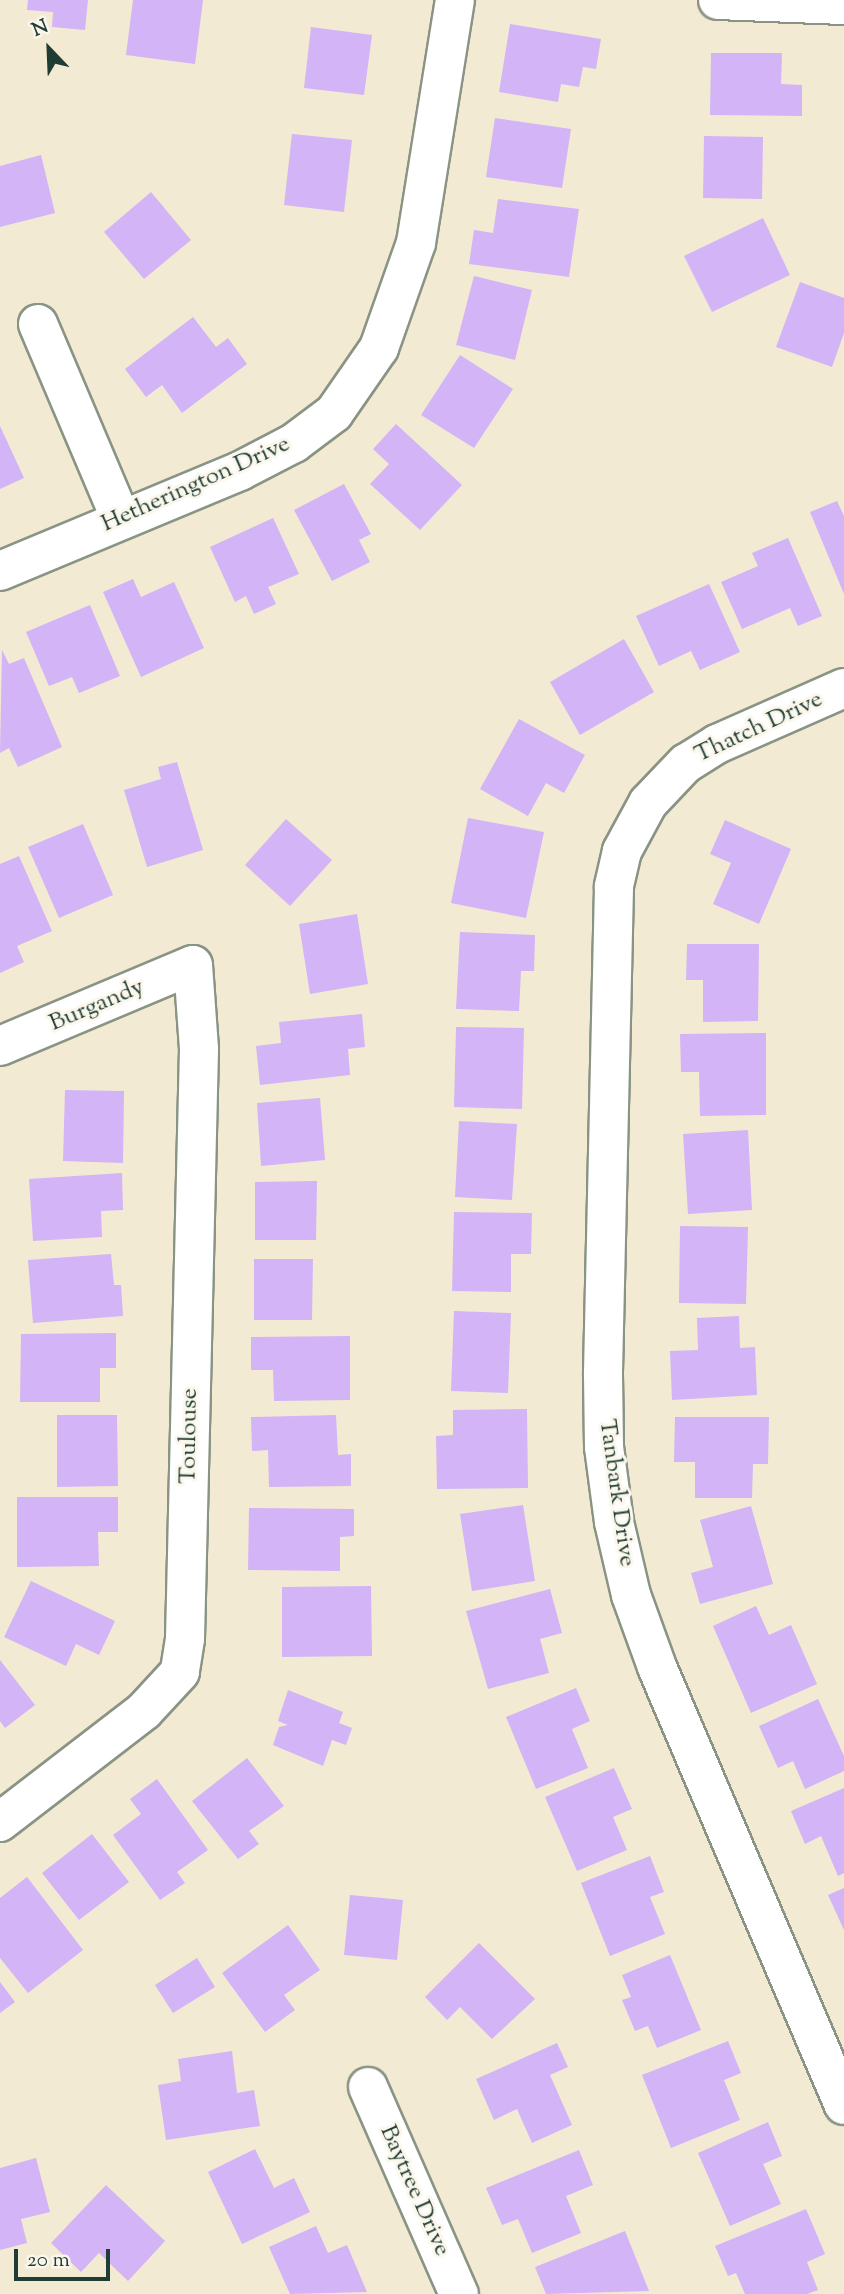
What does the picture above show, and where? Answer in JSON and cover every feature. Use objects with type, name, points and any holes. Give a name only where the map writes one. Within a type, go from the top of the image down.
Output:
[{"type":"street","name":"Hetherington Drive","points":[[0,571],[294,443],[334,413],[361,376],[397,307],[416,243],[455,0]]},
{"type":"street","points":[[718,0],[844,5]]},
{"type":"street","points":[[38,324],[121,520]]},
{"type":"street","name":"Thatch Drive","points":[[648,803],[686,763],[718,744],[844,688]]},
{"type":"street","name":"Tanbark Drive","points":[[648,803],[622,851],[614,887],[603,1375],[604,1447],[614,1522],[631,1595],[657,1667],[844,2105]]},
{"type":"street","name":"Burgandy","points":[[0,1046],[193,965]]},
{"type":"street","name":"Toulouse","points":[[0,1822],[145,1711],[180,1672],[185,1639],[199,1049],[193,965]]},
{"type":"street","name":"Baytree Drive","points":[[368,2087],[459,2294]]},
{"type":"building","points":[[28,0],[88,0],[85,30],[52,27],[53,12],[27,10]]},
{"type":"building","points":[[133,0],[203,0],[195,64],[126,55]]},
{"type":"building","points":[[510,24],[601,39],[596,69],[583,67],[579,87],[561,84],[558,102],[499,92]]},
{"type":"building","points":[[311,27],[372,35],[364,95],[304,88]]},
{"type":"building","points":[[711,53],[782,53],[781,84],[802,85],[802,116],[710,115]]},
{"type":"building","points":[[495,118],[571,129],[562,188],[486,177]]},
{"type":"building","points":[[292,134],[352,140],[344,212],[284,205]]},
{"type":"building","points":[[704,136],[763,137],[762,199],[703,198]]},
{"type":"building","points":[[41,155],[55,213],[0,227],[0,166]]},
{"type":"building","points":[[151,192],[191,240],[144,279],[104,232]]},
{"type":"building","points":[[498,199],[579,209],[569,277],[469,264],[474,230],[493,233]]},
{"type":"building","points":[[763,218],[790,275],[712,312],[684,256]]},
{"type":"building","points":[[474,276],[532,290],[515,360],[456,345]]},
{"type":"building","points":[[800,282],[844,298],[844,333],[832,367],[776,347]]},
{"type":"building","points":[[193,317],[216,347],[228,338],[247,364],[182,413],[162,385],[146,397],[125,369]]},
{"type":"building","points":[[460,355],[513,389],[474,448],[421,415]]},
{"type":"building","points":[[396,424],[462,485],[420,530],[370,484],[389,464],[373,449]]},
{"type":"building","points":[[0,426],[24,478],[0,489]]},
{"type":"building","points":[[344,484],[371,534],[359,540],[370,562],[332,581],[294,510]]},
{"type":"building","points":[[837,501],[844,516],[844,594],[810,512]]},
{"type":"building","points":[[273,518],[299,574],[268,587],[276,604],[254,614],[246,596],[235,602],[210,547]]},
{"type":"building","points":[[788,538],[822,616],[798,626],[790,608],[742,629],[721,582],[758,566],[752,553]]},
{"type":"building","points":[[133,579],[141,597],[174,582],[204,648],[141,677],[103,592]]},
{"type":"building","points":[[709,584],[740,652],[700,670],[691,651],[659,666],[636,616]]},
{"type":"building","points":[[90,605],[120,676],[79,693],[72,677],[49,686],[26,632]]},
{"type":"building","points":[[624,639],[654,692],[580,735],[550,682]]},
{"type":"building","points":[[2,650],[9,664],[24,658],[62,747],[18,767],[9,748],[0,753]]},
{"type":"building","points":[[519,719],[585,755],[564,793],[546,783],[528,816],[480,789]]},
{"type":"building","points":[[177,762],[203,850],[147,867],[124,790],[161,779],[158,767]]},
{"type":"building","points":[[468,818],[544,832],[526,918],[451,903]]},
{"type":"building","points":[[286,819],[332,860],[290,906],[245,865]]},
{"type":"building","points":[[725,820],[791,849],[759,924],[713,904],[731,863],[710,854]]},
{"type":"building","points":[[83,824],[113,895],[59,918],[28,847]]},
{"type":"building","points":[[19,856],[52,931],[17,946],[24,962],[0,973],[0,864]]},
{"type":"building","points":[[357,914],[368,984],[310,994],[299,924]]},
{"type":"building","points":[[460,932],[535,935],[534,971],[521,971],[519,1011],[456,1009]]},
{"type":"building","points":[[687,944],[759,944],[758,1021],[703,1022],[703,980],[686,980]]},
{"type":"building","points":[[362,1014],[365,1047],[348,1049],[350,1075],[260,1085],[256,1046],[281,1043],[279,1022]]},
{"type":"building","points":[[456,1027],[524,1028],[522,1109],[454,1107]]},
{"type":"building","points":[[766,1033],[766,1115],[700,1116],[699,1072],[681,1072],[680,1034]]},
{"type":"building","points":[[65,1090],[124,1091],[123,1163],[63,1161]]},
{"type":"building","points":[[320,1098],[325,1160],[261,1166],[257,1103]]},
{"type":"building","points":[[459,1121],[517,1124],[512,1200],[455,1197]]},
{"type":"building","points":[[748,1130],[752,1210],[688,1214],[683,1134]]},
{"type":"building","points":[[122,1173],[123,1210],[101,1211],[102,1237],[33,1241],[29,1179]]},
{"type":"building","points":[[317,1181],[316,1240],[255,1240],[255,1182]]},
{"type":"building","points":[[454,1212],[532,1213],[531,1254],[511,1254],[511,1292],[452,1291]]},
{"type":"building","points":[[680,1226],[748,1227],[746,1304],[679,1303]]},
{"type":"building","points":[[111,1254],[114,1285],[121,1285],[123,1316],[33,1323],[28,1260]]},
{"type":"building","points":[[254,1259],[313,1259],[312,1320],[254,1320]]},
{"type":"building","points":[[454,1311],[511,1313],[508,1393],[451,1391]]},
{"type":"building","points":[[739,1316],[740,1348],[755,1347],[757,1395],[672,1400],[670,1351],[698,1350],[697,1318]]},
{"type":"building","points":[[116,1333],[116,1368],[100,1368],[100,1402],[20,1402],[21,1334]]},
{"type":"building","points":[[350,1336],[350,1400],[274,1401],[273,1370],[251,1370],[251,1337]]},
{"type":"building","points":[[527,1409],[528,1488],[437,1489],[436,1436],[453,1435],[453,1410]]},
{"type":"building","points":[[57,1415],[117,1415],[118,1486],[57,1487]]},
{"type":"building","points":[[336,1415],[338,1455],[351,1454],[351,1486],[269,1487],[268,1450],[252,1451],[251,1417]]},
{"type":"building","points":[[675,1417],[769,1417],[768,1464],[753,1464],[752,1498],[695,1498],[695,1462],[674,1462]]},
{"type":"building","points":[[17,1497],[118,1497],[118,1532],[98,1532],[99,1566],[17,1567]]},
{"type":"building","points":[[523,1505],[535,1581],[472,1591],[460,1514]]},
{"type":"building","points":[[751,1506],[773,1584],[700,1604],[691,1573],[713,1567],[700,1520]]},
{"type":"building","points":[[249,1508],[354,1509],[354,1536],[340,1537],[340,1571],[248,1570]]},
{"type":"building","points":[[31,1581],[115,1621],[99,1655],[76,1644],[66,1666],[4,1637]]},
{"type":"building","points":[[371,1586],[372,1656],[282,1657],[282,1587]]},
{"type":"building","points":[[550,1589],[562,1633],[540,1639],[549,1673],[488,1689],[466,1611]]},
{"type":"building","points":[[756,1606],[769,1635],[791,1625],[817,1684],[751,1713],[713,1626]]},
{"type":"building","points":[[0,1660],[35,1705],[5,1728],[0,1721]]},
{"type":"building","points":[[576,1688],[590,1721],[572,1729],[588,1768],[536,1789],[506,1717]]},
{"type":"building","points":[[288,1690],[343,1712],[339,1723],[352,1728],[346,1745],[332,1740],[323,1766],[273,1745],[279,1727],[288,1725],[278,1721]]},
{"type":"building","points":[[818,1699],[844,1756],[844,1771],[805,1789],[793,1761],[778,1768],[759,1726]]},
{"type":"building","points":[[247,1758],[284,1806],[249,1831],[259,1844],[238,1859],[192,1801]]},
{"type":"building","points":[[614,1768],[632,1809],[613,1817],[627,1850],[577,1871],[545,1797]]},
{"type":"building","points":[[157,1779],[208,1850],[177,1872],[185,1883],[160,1900],[113,1835],[141,1814],[130,1799]]},
{"type":"building","points":[[844,1788],[844,1873],[838,1876],[821,1836],[805,1844],[791,1811]]},
{"type":"building","points":[[92,1834],[129,1882],[79,1920],[42,1873]]},
{"type":"building","points":[[650,1856],[664,1892],[650,1897],[665,1934],[610,1956],[581,1883]]},
{"type":"building","points":[[27,1877],[83,1950],[28,1993],[0,1958],[0,1898]]},
{"type":"building","points":[[844,1888],[844,1930],[828,1895]]},
{"type":"building","points":[[350,1895],[403,1900],[397,1960],[344,1955]]},
{"type":"building","points":[[288,1925],[320,1970],[284,1995],[295,2010],[265,2032],[222,1973]]},
{"type":"building","points":[[479,1943],[535,1999],[492,2039],[460,2007],[447,2020],[425,1997]]},
{"type":"building","points":[[670,1955],[701,2030],[657,2048],[648,2026],[635,2031],[622,2000],[631,1997],[622,1975]]},
{"type":"building","points":[[197,1958],[215,1987],[173,2013],[155,1985]]},
{"type":"building","points":[[0,1982],[15,2002],[0,2013]]},
{"type":"building","points":[[728,2041],[741,2073],[724,2080],[740,2120],[671,2148],[642,2075]]},
{"type":"building","points":[[557,2043],[568,2067],[550,2075],[572,2125],[532,2143],[517,2109],[494,2120],[476,2079]]},
{"type":"building","points":[[232,2051],[237,2093],[254,2090],[260,2126],[166,2140],[158,2085],[181,2081],[178,2059]]},
{"type":"building","points":[[768,2122],[782,2156],[763,2164],[781,2204],[730,2226],[698,2153]]},
{"type":"building","points":[[255,2149],[274,2188],[294,2178],[310,2212],[242,2244],[208,2172]]},
{"type":"building","points":[[579,2150],[593,2185],[566,2196],[581,2233],[532,2253],[518,2219],[502,2225],[486,2188]]},
{"type":"building","points":[[36,2158],[50,2212],[21,2219],[27,2243],[0,2250],[0,2168]]},
{"type":"building","points":[[106,2185],[165,2241],[128,2281],[99,2253],[81,2272],[51,2243]]},
{"type":"building","points":[[806,2209],[825,2254],[807,2262],[818,2290],[807,2294],[745,2294],[736,2273],[728,2276],[715,2246]]},
{"type":"building","points":[[316,2226],[328,2253],[347,2245],[367,2292],[290,2294],[269,2247]]},
{"type":"building","points":[[625,2231],[649,2291],[546,2294],[535,2267]]}]
